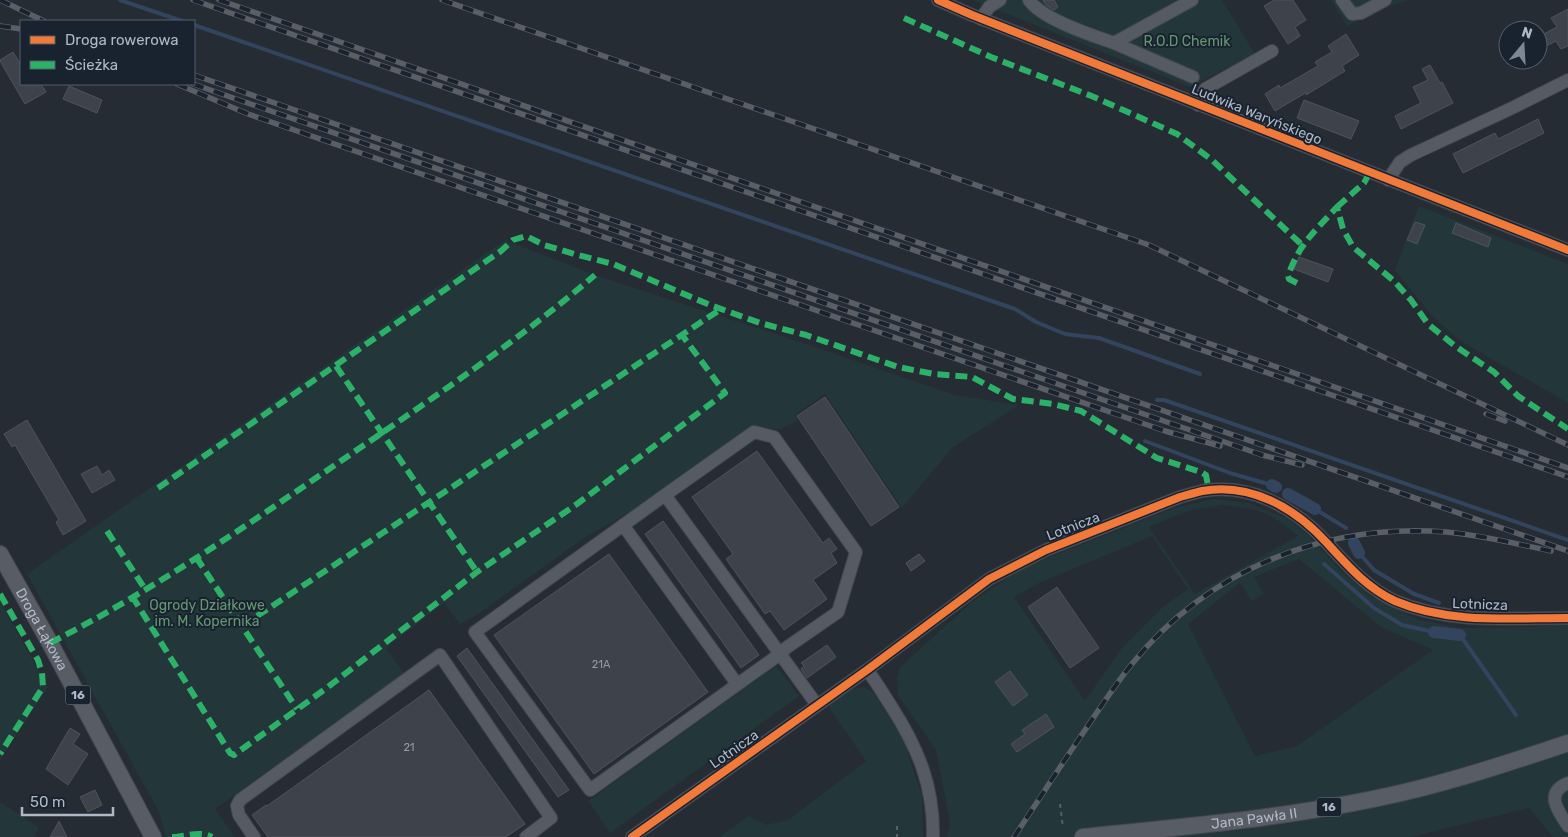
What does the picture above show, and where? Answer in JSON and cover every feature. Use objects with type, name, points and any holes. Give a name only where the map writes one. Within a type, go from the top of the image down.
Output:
[{"type":"main road","name":"Droga Łąkowa","points":[[0,554],[153,837]]},
{"type":"main road","name":"Jana Pawła II","points":[[1083,837],[1261,818],[1335,806],[1405,792],[1487,770],[1568,743]]},
{"type":"street","name":"Ludwika Waryńskiego","points":[[938,0],[981,19],[1568,250]]},
{"type":"street","points":[[981,19],[989,6],[1000,0]]},
{"type":"street","points":[[1028,0],[1048,16],[1193,77]]},
{"type":"street","points":[[1114,43],[1192,0]]},
{"type":"street","points":[[1342,0],[1352,14],[1361,13],[1385,0]]},
{"type":"street","points":[[1198,105],[1205,89],[1272,51]]},
{"type":"street","points":[[1388,180],[1400,162],[1411,155],[1568,80]]},
{"type":"street","points":[[754,432],[774,437],[856,552],[839,610],[590,790],[475,632],[665,495],[754,432]]},
{"type":"street","name":"Lotnicza","points":[[632,837],[867,670],[989,579],[1046,550],[1180,497],[1202,491],[1225,490],[1252,493],[1282,505],[1310,527],[1365,582],[1379,592],[1408,606],[1440,615],[1568,618]]},
{"type":"street","points":[[665,495],[817,705]]},
{"type":"street","points":[[623,525],[737,684]]},
{"type":"street","points":[[254,837],[239,816],[237,806],[240,800],[440,655],[552,818],[526,837]]},
{"type":"street","points":[[867,670],[907,732],[920,758],[929,786],[933,837]]},
{"type":"street","points":[[1568,783],[1557,790],[1554,796],[1555,804],[1568,826]]},
{"type":"path","points":[[1060,804],[1063,827]]},
{"type":"path","points":[[896,826],[897,837]]},
{"type":"green space","name":"R.O.D Chemik","points":[[972,0],[1222,0],[1255,54],[1190,87]]},
{"type":"green space","points":[[1331,0],[1410,0],[1382,8],[1347,26]]},
{"type":"green space","points":[[1419,206],[1568,264],[1568,403],[1459,340],[1431,315],[1395,270]]},
{"type":"green space","name":"Ogrody Działkowe im. M. Kopernika","points":[[505,240],[595,275],[955,395],[1019,405],[952,448],[902,508],[825,394],[795,415],[798,420],[780,429],[753,427],[639,507],[587,536],[478,614],[460,624],[444,603],[386,648],[404,673],[215,809],[235,837],[166,837],[159,812],[27,574]]},
{"type":"green space","points":[[1213,499],[1249,503],[1286,518],[1307,534],[1337,567],[1370,596],[1419,620],[1462,628],[1529,627],[1568,624],[1568,837],[1553,837],[1529,808],[1411,837],[947,837],[950,823],[936,750],[898,695],[897,677],[900,667],[972,602],[1022,568],[1174,508]],"holes":[[[1223,505],[1264,513],[1280,522],[1298,536],[1195,594],[1149,527],[1187,511]],[[1152,536],[1188,589],[1163,607],[1121,649],[1085,701],[1014,597],[1039,583]],[[1299,559],[1381,627],[1433,650],[1297,746],[1255,756],[1188,624],[1240,583],[1252,601],[1264,594],[1254,577]]]},
{"type":"green space","points":[[0,601],[48,687],[0,760]]},
{"type":"green space","points":[[776,666],[799,696],[610,833],[588,801]]},
{"type":"green space","points":[[864,687],[873,692],[903,739],[922,796],[923,837],[719,837],[749,816],[766,825],[788,820],[866,761],[828,706],[852,689]]},
{"type":"green space","points":[[0,802],[39,827],[34,837],[0,837]]},
{"type":"building","points":[[1043,0],[1054,0],[1058,7],[1054,10],[1046,5]]},
{"type":"building","points":[[1274,0],[1293,0],[1306,20],[1295,27],[1300,36],[1288,44],[1264,6]]},
{"type":"building","points":[[1568,9],[1568,46],[1561,49],[1556,41],[1548,45],[1548,32],[1557,27],[1551,18]]},
{"type":"building","points":[[1346,34],[1359,55],[1342,66],[1345,71],[1275,111],[1265,94],[1279,85],[1280,88],[1318,66],[1315,62],[1332,52],[1328,46]]},
{"type":"building","points":[[13,52],[20,63],[20,85],[42,85],[46,92],[25,104],[0,60]]},
{"type":"building","points":[[1430,65],[1453,103],[1401,129],[1395,116],[1421,103],[1413,87],[1428,80],[1422,69]]},
{"type":"building","points":[[69,86],[102,100],[97,113],[63,99]]},
{"type":"building","points":[[1304,100],[1359,121],[1351,139],[1297,118]]},
{"type":"building","points":[[1538,119],[1544,133],[1463,173],[1453,154],[1495,133],[1498,139]]},
{"type":"building","points":[[1415,222],[1425,225],[1417,244],[1407,240]]},
{"type":"building","points":[[1456,223],[1491,238],[1488,247],[1452,233]]},
{"type":"building","points":[[1299,257],[1333,269],[1328,282],[1294,269]]},
{"type":"building","points":[[825,397],[899,507],[871,526],[797,416]]},
{"type":"building","points":[[27,420],[86,521],[63,535],[56,522],[59,520],[15,445],[12,447],[4,434]]},
{"type":"building","points":[[757,451],[823,543],[829,538],[837,549],[831,553],[837,563],[813,580],[827,599],[784,630],[770,611],[765,614],[726,559],[733,554],[692,497]]},
{"type":"building","points":[[97,466],[102,475],[109,470],[115,480],[92,493],[81,474]]},
{"type":"building","points":[[663,521],[759,655],[741,668],[645,534]]},
{"type":"building","points":[[609,554],[708,692],[594,774],[494,635]]},
{"type":"building","points":[[919,554],[925,561],[911,571],[906,563]]},
{"type":"building","points":[[1057,587],[1099,648],[1070,668],[1028,607]]},
{"type":"building","points":[[827,645],[836,657],[807,678],[801,669],[804,666],[801,663]]},
{"type":"building","points":[[467,648],[569,790],[558,797],[457,656]]},
{"type":"building","points":[[1010,671],[1028,695],[1013,706],[995,682]]},
{"type":"building","points":[[429,690],[525,824],[506,837],[268,837],[252,815]]},
{"type":"building","points":[[1046,714],[1054,727],[1017,752],[1011,744],[1025,734],[1022,730]]},
{"type":"building","points":[[70,728],[80,734],[73,744],[88,754],[68,785],[46,769]]},
{"type":"building","points":[[95,790],[102,805],[88,812],[80,797]]},
{"type":"building","points":[[59,821],[67,837],[50,837]]},
{"type":"waterway","points":[[120,0],[179,20]]},
{"type":"waterway","points":[[195,25],[1015,309],[1036,322],[1065,334],[1099,338],[1200,374]]},
{"type":"waterway","points":[[1157,400],[1164,400],[1568,540]]},
{"type":"waterway","points":[[1145,441],[1230,473],[1272,485]]},
{"type":"waterway","points":[[1272,485],[1276,487]]},
{"type":"waterway","points":[[1288,494],[1315,509]]},
{"type":"waterway","points":[[1315,509],[1346,528]]},
{"type":"waterway","points":[[1354,543],[1359,553]]},
{"type":"waterway","points":[[1359,553],[1374,570],[1414,594],[1439,603]]},
{"type":"waterway","points":[[1324,564],[1374,608],[1402,625],[1434,632]]},
{"type":"waterway","points":[[1434,632],[1460,635]]},
{"type":"waterway","points":[[1460,635],[1516,715]]},
{"type":"railway","points":[[0,0],[42,20]]},
{"type":"railway","points":[[193,0],[1568,477]]},
{"type":"railway","points":[[219,0],[1568,468]]},
{"type":"railway","points":[[442,0],[1149,245],[1568,445]]},
{"type":"railway","points":[[0,26],[20,29]]},
{"type":"railway","points":[[195,75],[1568,551]]},
{"type":"railway","points":[[179,85],[248,114],[1165,431],[1220,446]]},
{"type":"railway","points":[[195,85],[1262,455],[1302,465]]},
{"type":"railway","points":[[1486,414],[1505,421]]},
{"type":"railway","points":[[1014,837],[1067,756],[1131,665],[1162,631],[1196,602],[1233,578],[1272,559],[1313,545],[1356,535],[1401,531],[1459,533],[1551,551]]},
{"type":"marked path","points":[[904,18],[991,57],[1094,97],[1177,134],[1212,160],[1302,245]]},
{"type":"marked path","points":[[1337,207],[1364,183],[1370,172]]},
{"type":"marked path","points":[[1297,283],[1289,279],[1288,276],[1297,255],[1308,238],[1337,207],[1343,229],[1353,247],[1394,281],[1411,300],[1428,324],[1455,346],[1494,372],[1518,396],[1568,429]]},
{"type":"marked path","points":[[158,488],[501,251],[513,240],[526,236],[544,245],[613,264],[710,305],[760,323],[806,335],[898,367],[934,374],[972,377],[1013,399],[1053,404],[1081,411],[1157,458],[1206,475],[1209,491]]},
{"type":"marked path","points":[[50,643],[124,603],[266,512],[468,373],[532,326],[595,275]]},
{"type":"marked path","points":[[242,626],[721,309]]},
{"type":"marked path","points":[[132,596],[230,753],[234,755],[328,687],[477,572],[577,504],[725,393],[682,335]]},
{"type":"marked path","points":[[336,366],[477,572]]},
{"type":"marked path","points":[[107,531],[145,589]]},
{"type":"marked path","points":[[196,557],[297,709]]},
{"type":"marked path","points":[[0,594],[38,660],[42,673],[43,687],[0,754]]},
{"type":"marked path","points":[[172,837],[197,834],[212,837]]},
{"type":"cycle path","points":[[938,0],[1568,250]]},
{"type":"cycle path","points":[[632,837],[867,670],[989,579],[1046,550],[1180,497],[1202,491],[1237,490],[1270,500],[1286,509],[1314,530],[1366,583],[1395,601],[1416,608],[1458,616],[1502,619],[1568,618]]}]
